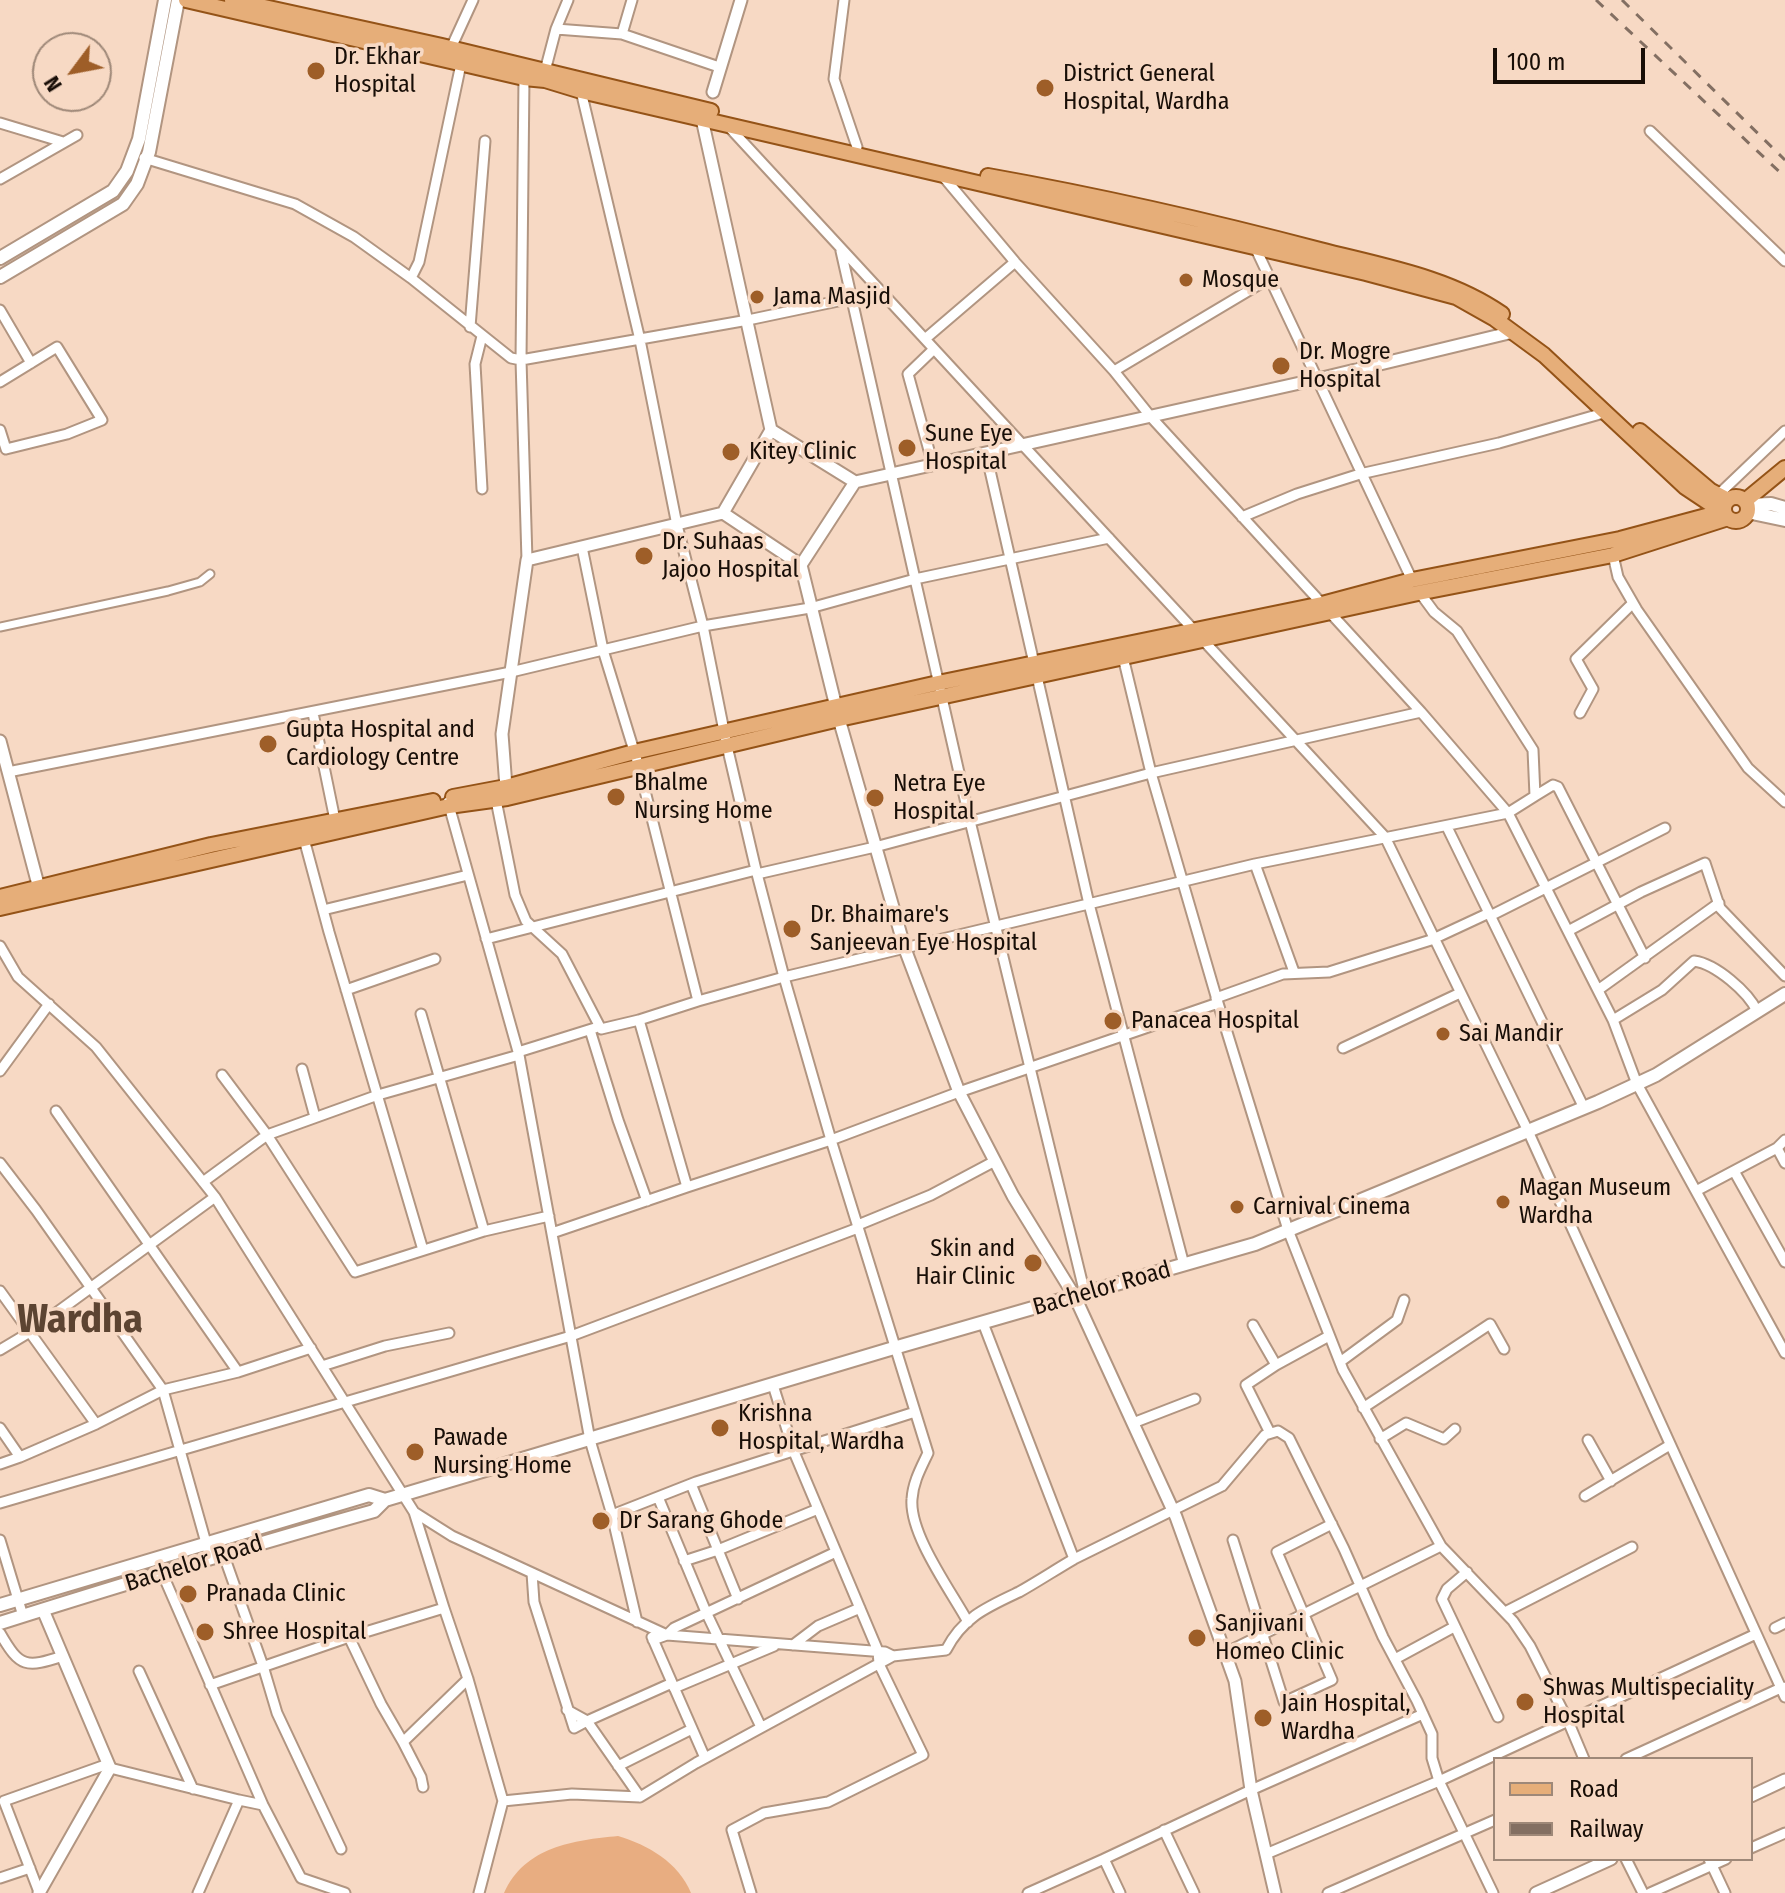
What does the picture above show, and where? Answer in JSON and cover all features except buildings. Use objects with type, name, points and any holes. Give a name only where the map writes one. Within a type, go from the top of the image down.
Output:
[{"type":"main road","points":[[0,277],[123,204],[137,184],[165,0]]},
{"type":"main road","points":[[0,258],[113,191],[140,157],[178,0]]},
{"type":"main road","points":[[186,0],[545,71],[704,114],[726,124],[937,170],[1456,297],[1544,355],[1685,487],[1709,503],[1724,506]]},
{"type":"main road","points":[[232,0],[422,48]]},
{"type":"main road","points":[[443,51],[461,64],[545,80],[581,91],[857,147],[937,170],[1078,191],[1225,225],[1467,292],[1518,324],[1550,350],[1739,520],[1746,506],[1785,468]]},
{"type":"main road","points":[[1416,586],[1613,555],[1724,506],[1735,497],[1746,506],[1785,520]]},
{"type":"main road","points":[[1746,506],[1771,504],[1785,508]]},
{"type":"main road","points":[[0,897],[40,894],[304,839],[506,787],[1325,608],[1620,539],[1724,506]]},
{"type":"main road","points":[[1037,670],[1123,657],[1199,636]]},
{"type":"main road","points":[[0,908],[211,845],[335,820],[448,802],[496,800],[637,760]]},
{"type":"main road","name":"Bachelor Road","points":[[0,1605],[374,1511],[385,1500],[1255,1244],[1637,1084],[1785,994]]},
{"type":"main road","name":"Bachelor Road","points":[[0,1623],[163,1575],[213,1552],[369,1495],[385,1500]]},
{"type":"street","points":[[443,51],[473,0]]},
{"type":"street","points":[[545,71],[556,29],[568,0]]},
{"type":"street","points":[[622,34],[632,0]]},
{"type":"street","points":[[527,560],[723,513],[771,430],[704,114],[741,0]]},
{"type":"street","points":[[844,0],[834,79],[857,147]]},
{"type":"street","points":[[556,29],[622,34],[719,67]]},
{"type":"street","points":[[411,278],[419,262],[461,64]]},
{"type":"street","points":[[506,787],[502,734],[527,560],[521,360],[524,78]]},
{"type":"street","points":[[581,91],[640,340],[677,525],[703,626],[725,740],[756,872],[831,1140],[928,1453],[914,1482],[911,1503],[925,1545],[968,1622]]},
{"type":"street","points":[[0,123],[63,142]]},
{"type":"street","points":[[726,124],[1385,837],[1528,1131],[1784,1691],[1631,1757]]},
{"type":"street","points":[[1650,131],[1785,261]]},
{"type":"street","points":[[0,179],[77,135]]},
{"type":"street","points":[[470,327],[485,141]]},
{"type":"street","points":[[140,157],[295,204],[354,237],[511,358],[521,360],[748,320],[881,292]]},
{"type":"street","points":[[937,170],[1151,417],[1421,712],[1508,813],[1613,1020],[1637,1084],[1785,1353]]},
{"type":"street","points":[[840,247],[1080,1296],[1174,1512],[1235,1681],[1251,1790],[1275,1893]]},
{"type":"street","points":[[1255,247],[1360,474],[1416,586],[1434,612],[1457,631],[1533,750],[1535,796]]},
{"type":"street","points":[[925,339],[1015,262]]},
{"type":"street","points":[[1114,371],[1270,278]]},
{"type":"street","points":[[0,310],[31,363]]},
{"type":"street","points":[[771,430],[855,482],[1318,379],[1513,332]]},
{"type":"street","points":[[482,336],[475,364],[482,489]]},
{"type":"street","points":[[0,382],[57,347],[102,420],[67,434],[6,449],[0,430]]},
{"type":"street","points":[[933,465],[908,374],[934,349]]},
{"type":"street","points":[[1242,517],[1297,494],[1360,474],[1499,443],[1607,412]]},
{"type":"street","points":[[1724,506],[1785,431]]},
{"type":"street","points":[[986,453],[1089,904],[1184,1265]]},
{"type":"street","points":[[801,565],[855,482]]},
{"type":"street","points":[[723,513],[801,565],[837,714],[905,949],[959,1092],[1013,1196],[1080,1296]]},
{"type":"street","points":[[8,772],[511,672],[703,626],[810,608],[915,579],[1109,538]]},
{"type":"street","points":[[582,547],[603,650],[637,760],[698,1001]]},
{"type":"street","points":[[1613,555],[1618,577],[1633,603],[1748,768],[1785,802]]},
{"type":"street","points":[[0,627],[168,591],[200,582],[210,574]]},
{"type":"street","points":[[1580,713],[1593,689],[1576,659],[1633,603]]},
{"type":"street","points":[[1123,657],[1151,773],[1217,1001],[1288,1230],[1329,1336],[1363,1408],[1441,1546],[1505,1612],[1530,1646],[1583,1757]]},
{"type":"street","points":[[486,939],[756,872],[875,847],[1151,773],[1421,712]]},
{"type":"street","points":[[313,713],[335,820]]},
{"type":"street","points":[[0,741],[40,894]]},
{"type":"street","points":[[203,1182],[267,1135],[378,1095],[595,1028],[639,1020],[784,977],[1255,864],[1508,813],[1553,785],[1558,787],[1645,958]]},
{"type":"street","points":[[496,800],[515,895],[526,921],[562,954],[595,1028],[618,1120],[647,1201]]},
{"type":"street","points":[[448,802],[518,1054],[590,1440],[642,1624],[653,1640],[705,1758]]},
{"type":"street","points":[[1447,827],[1584,1108]]},
{"type":"street","points":[[552,1233],[831,1140],[959,1092],[1123,1037],[1294,972],[1325,974],[1434,939],[1546,889],[1665,828]]},
{"type":"street","points":[[304,839],[423,1250]]},
{"type":"street","points":[[1568,931],[1705,863],[1720,908],[1785,976]]},
{"type":"street","points":[[1255,864],[1294,972]]},
{"type":"street","points":[[323,910],[468,875]]},
{"type":"street","points":[[1598,990],[1719,903]]},
{"type":"street","points":[[0,946],[18,977],[96,1047],[215,1197],[414,1512],[468,1679],[503,1801],[479,1893]]},
{"type":"street","points":[[346,990],[435,959]]},
{"type":"street","points":[[1613,1020],[1662,990],[1694,961],[1707,963],[1750,996],[1757,1011]]},
{"type":"street","points":[[1343,1048],[1460,993]]},
{"type":"street","points":[[0,1071],[49,1004]]},
{"type":"street","points":[[421,1014],[484,1231]]},
{"type":"street","points":[[639,1020],[687,1187]]},
{"type":"street","points":[[302,1069],[315,1117]]},
{"type":"street","points":[[222,1075],[267,1135],[355,1272],[484,1231],[549,1216]]},
{"type":"street","points":[[56,1111],[238,1372]]},
{"type":"street","points":[[1696,1191],[1781,1144],[1785,1163]]},
{"type":"street","points":[[0,1503],[571,1336],[858,1226],[931,1195],[995,1161]]},
{"type":"street","points":[[0,1163],[163,1390],[213,1552],[263,1666],[277,1713],[341,1849]]},
{"type":"street","points":[[1734,1171],[1785,1262]]},
{"type":"street","points":[[0,1350],[30,1332],[215,1197]]},
{"type":"street","points":[[0,1291],[96,1424]]},
{"type":"street","points":[[1340,1362],[1397,1320],[1404,1300]]},
{"type":"street","points":[[983,1323],[1074,1559]]},
{"type":"street","points":[[1363,1408],[1490,1324],[1504,1349]]},
{"type":"street","points":[[1253,1325],[1276,1365]]},
{"type":"street","points":[[322,1366],[385,1346],[449,1333]]},
{"type":"street","points":[[1270,1433],[1246,1385],[1329,1336]]},
{"type":"street","points":[[0,1464],[96,1424],[163,1390],[238,1372],[311,1348]]},
{"type":"street","points":[[751,1893],[732,1830],[764,1813],[828,1802],[923,1755],[879,1664],[878,1651],[794,1452],[773,1385]]},
{"type":"street","points":[[1133,1423],[1195,1399]]},
{"type":"street","points":[[612,1515],[691,1484],[915,1412]]},
{"type":"street","points":[[1380,1439],[1406,1423],[1444,1439],[1455,1429]]},
{"type":"street","points":[[0,1428],[20,1457]]},
{"type":"street","points":[[503,1801],[572,1794],[640,1797],[705,1758],[893,1656],[946,1650],[954,1635],[985,1607],[1222,1486],[1243,1458],[1270,1433],[1278,1431],[1289,1438],[1423,1714],[1432,1734],[1432,1758],[1439,1781],[1493,1893]]},
{"type":"street","points":[[1588,1440],[1611,1481]]},
{"type":"street","points":[[1585,1496],[1670,1445]]},
{"type":"street","points":[[691,1484],[738,1599]]},
{"type":"street","points":[[658,1497],[706,1612],[761,1727]]},
{"type":"street","points":[[684,1561],[818,1509]]},
{"type":"street","points":[[414,1512],[452,1536],[667,1635],[878,1651],[893,1656]]},
{"type":"street","points":[[1233,1540],[1284,1702],[1332,1680],[1277,1552],[1332,1524]]},
{"type":"street","points":[[0,1540],[23,1616]]},
{"type":"street","points":[[1225,1653],[1441,1546]]},
{"type":"street","points":[[1505,1612],[1632,1547]]},
{"type":"street","points":[[653,1640],[836,1552]]},
{"type":"street","points":[[1467,1572],[1447,1589],[1442,1599],[1498,1717]]},
{"type":"street","points":[[532,1573],[534,1602],[574,1728],[778,1644]]},
{"type":"street","points":[[163,1575],[263,1805],[301,1878],[345,1893]]},
{"type":"street","points":[[210,1685],[444,1608]]},
{"type":"street","points":[[793,1645],[818,1626],[860,1608]]},
{"type":"street","points":[[43,1610],[109,1766]]},
{"type":"street","points":[[1395,1659],[1454,1627]]},
{"type":"street","points":[[0,1633],[11,1653],[25,1664],[63,1656]]},
{"type":"street","points":[[1266,1854],[1439,1781],[1756,1634]]},
{"type":"street","points":[[349,1637],[421,1777],[423,1787]]},
{"type":"street","points":[[139,1671],[193,1789]]},
{"type":"street","points":[[403,1742],[468,1679]]},
{"type":"street","points":[[1028,1893],[1423,1714]]},
{"type":"street","points":[[587,1721],[640,1797]]},
{"type":"street","points":[[618,1766],[692,1729]]},
{"type":"street","points":[[39,1892],[1,1798],[109,1766],[263,1805]]},
{"type":"street","points":[[39,1892],[109,1766]]},
{"type":"street","points":[[1753,1795],[1785,1780]]},
{"type":"street","points":[[198,1893],[239,1800]]},
{"type":"street","points":[[1328,1893],[1493,1821]]},
{"type":"street","points":[[1164,1830],[1194,1893]]},
{"type":"street","points":[[1753,1847],[1785,1833]]},
{"type":"street","points":[[1104,1859],[1120,1893]]},
{"type":"street","points":[[1536,1893],[1607,1861]]},
{"type":"street","points":[[1627,1861],[1643,1893]]},
{"type":"street","points":[[1650,1893],[1710,1862],[1725,1893]]},
{"type":"street","points":[[0,1878],[30,1868]]},
{"type":"street","points":[[1049,1883],[1053,1893]]},
{"type":"shaded area","points":[[618,1836],[661,1856],[678,1872],[691,1893],[504,1893],[524,1865],[537,1856],[584,1840]]},
{"type":"railway","points":[[1596,0],[1785,177]]},
{"type":"railway","points":[[1622,0],[1785,160]]},
{"type":"place","name":"Dr. Ekhar Hospital","points":[[316,71]]},
{"type":"place","name":"District General Hospital, Wardha","points":[[1045,88]]},
{"type":"place","name":"Mosque","points":[[1186,280]]},
{"type":"place","name":"Jama Masjid","points":[[757,297]]},
{"type":"place","name":"Dr. Mogre Hospital","points":[[1281,366]]},
{"type":"place","name":"Sune Eye Hospital","points":[[907,448]]},
{"type":"place","name":"Kitey Clinic","points":[[731,452]]},
{"type":"place","name":"Dr. Suhaas Jajoo Hospital","points":[[644,556]]},
{"type":"place","name":"Gupta Hospital and Cardiology Centre","points":[[268,744]]},
{"type":"place","name":"Bhalme Nursing Home","points":[[616,797]]},
{"type":"place","name":"Netra Eye Hospital","points":[[875,798]]},
{"type":"place","name":"Dr. Bhaimare's Sanjeevan Eye Hospital","points":[[792,929]]},
{"type":"place","name":"Panacea Hospital","points":[[1113,1021]]},
{"type":"place","name":"Sai Mandir","points":[[1443,1034]]},
{"type":"place","name":"Magan Museum Wardha","points":[[1503,1202]]},
{"type":"place","name":"Carnival Cinema","points":[[1237,1207]]},
{"type":"place","name":"Skin and Hair Clinic","points":[[1033,1263]]},
{"type":"place","name":"Krishna Hospital, Wardha","points":[[720,1428]]},
{"type":"place","name":"Pawade Nursing Home","points":[[415,1452]]},
{"type":"place","name":"Dr Sarang Ghode","points":[[601,1521]]},
{"type":"place","name":"Pranada Clinic","points":[[188,1594]]},
{"type":"place","name":"Shree Hospital","points":[[205,1632]]},
{"type":"place","name":"Sanjivani Homeo Clinic","points":[[1197,1638]]},
{"type":"place","name":"Shwas Multispeciality Hospital","points":[[1525,1702]]},
{"type":"place","name":"Jain Hospital, Wardha","points":[[1263,1718]]},
{"type":"district","name":"Wardha","points":[[80,1321]]}]
